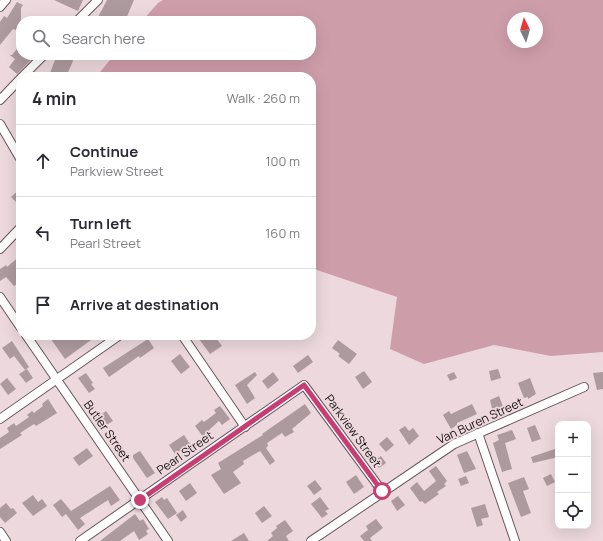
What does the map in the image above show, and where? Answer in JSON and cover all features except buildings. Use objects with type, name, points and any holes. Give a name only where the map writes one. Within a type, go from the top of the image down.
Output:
[{"type":"street","points":[[0,7],[6,0]]},
{"type":"street","points":[[82,16],[98,0]]},
{"type":"street","points":[[28,72],[39,60]]},
{"type":"street","points":[[0,100],[16,84]]},
{"type":"street","points":[[0,124],[16,151]]},
{"type":"street","points":[[0,249],[16,232]]},
{"type":"street","points":[[0,297],[16,321]]},
{"type":"street","name":"Butler Street","points":[[30,340],[168,541]]},
{"type":"street","points":[[0,418],[113,340]]},
{"type":"street","points":[[185,340],[245,427]]},
{"type":"street","name":"Pearl Street","points":[[80,541],[304,385]]},
{"type":"street","name":"Parkview Street","points":[[304,385],[382,491]]},
{"type":"street","name":"Van Buren Street","points":[[311,541],[444,450],[478,433],[584,387]]},
{"type":"street","points":[[478,433],[515,541]]},
{"type":"street","points":[[0,532],[6,541]]},
{"type":"shaded area","points":[[163,0],[603,0],[603,352],[551,356],[494,345],[424,364],[390,349],[397,297],[316,270],[316,72],[100,72],[110,60],[316,60],[316,16],[146,16],[158,3]]},
{"type":"route","points":[[140,500],[304,385],[382,491]]}]
